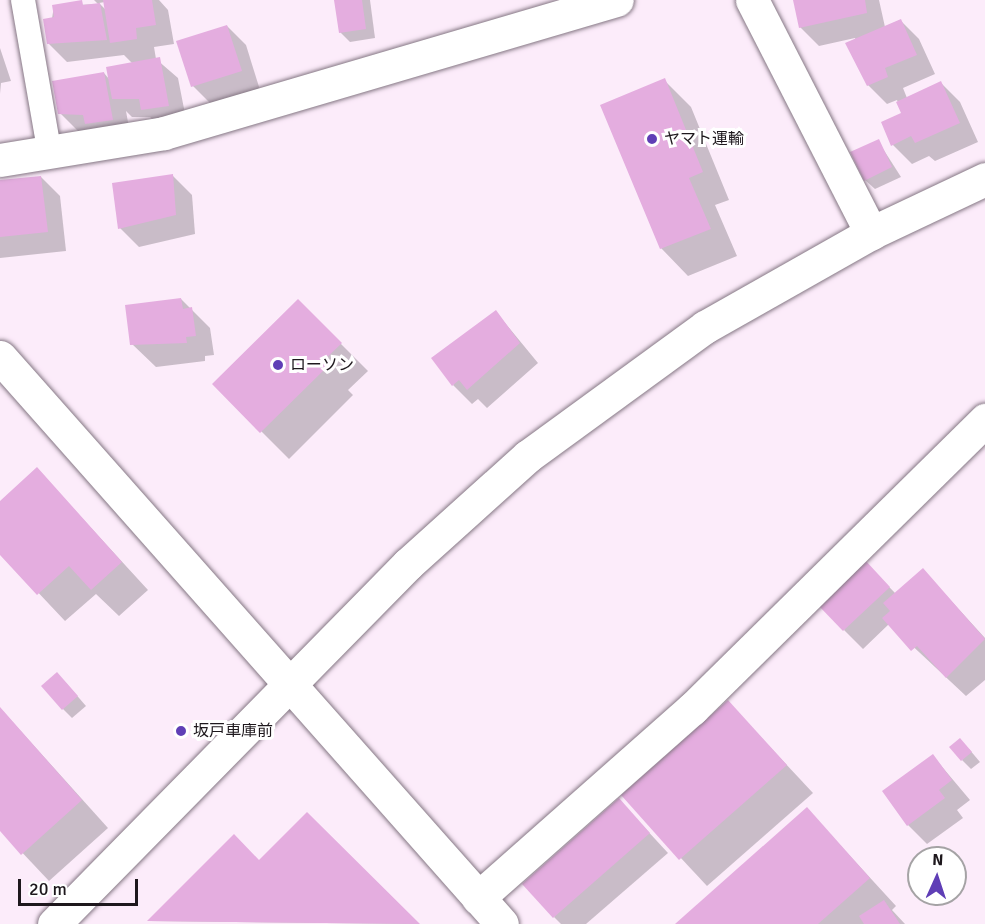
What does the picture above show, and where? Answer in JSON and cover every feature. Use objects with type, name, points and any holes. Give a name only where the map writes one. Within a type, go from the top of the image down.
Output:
[{"type":"street","points":[[0,160],[50,154],[164,133],[617,0]]},
{"type":"street","points":[[752,0],[871,233]]},
{"type":"street","points":[[54,924],[408,564],[538,448],[705,327],[871,233],[985,179]]},
{"type":"street","points":[[0,357],[287,685],[502,924]]},
{"type":"street","points":[[478,898],[692,709],[985,420]]},
{"type":"lane","points":[[22,0],[50,154]]},
{"type":"building","points":[[82,0],[83,5],[100,3],[107,40],[47,44],[43,19],[54,17],[52,5]]},
{"type":"building","points":[[103,0],[152,0],[156,25],[136,28],[137,39],[110,43]]},
{"type":"building","points":[[334,0],[362,0],[366,29],[339,33]]},
{"type":"building","points":[[793,0],[865,0],[867,13],[799,28]]},
{"type":"building","points":[[901,19],[917,55],[885,68],[888,77],[867,86],[845,43]]},
{"type":"building","points":[[227,25],[242,71],[191,87],[176,41]]},
{"type":"building","points":[[160,57],[169,106],[141,110],[139,99],[112,99],[106,67]]},
{"type":"building","points":[[104,72],[113,120],[85,124],[83,115],[58,114],[52,81]]},
{"type":"building","name":"ヤマト運輸","points":[[665,78],[703,172],[689,178],[711,229],[660,249],[600,105]]},
{"type":"building","points":[[941,81],[960,123],[915,143],[911,136],[891,146],[881,122],[901,113],[896,102]]},
{"type":"building","points":[[879,139],[892,167],[864,181],[850,152]]},
{"type":"building","points":[[173,174],[176,215],[118,229],[112,183]]},
{"type":"building","points":[[41,176],[48,232],[0,237],[0,180]]},
{"type":"building","points":[[181,298],[183,309],[192,307],[196,336],[186,337],[187,343],[130,345],[125,305]]},
{"type":"building","name":"ローソン","points":[[298,299],[342,343],[322,362],[327,367],[260,433],[212,384]]},
{"type":"building","points":[[496,310],[520,343],[467,390],[459,380],[452,386],[431,358]]},
{"type":"building","points":[[37,467],[122,562],[91,590],[69,566],[37,595],[0,555],[0,501]]},
{"type":"building","points":[[865,560],[890,587],[843,631],[817,604]]},
{"type":"building","points":[[923,568],[985,639],[946,678],[917,646],[911,651],[882,618],[890,611],[883,603]]},
{"type":"building","points":[[57,672],[78,696],[62,710],[41,686]]},
{"type":"building","points":[[728,700],[787,765],[679,860],[621,795]]},
{"type":"building","points":[[0,707],[82,800],[21,855],[0,831]]},
{"type":"building","points":[[960,738],[972,752],[961,761],[949,747]]},
{"type":"building","points":[[933,754],[952,780],[939,790],[945,798],[907,826],[882,791]]},
{"type":"building","points":[[619,798],[650,833],[553,918],[522,884]]},
{"type":"building","points":[[807,807],[870,878],[818,924],[675,924]]},
{"type":"building","points":[[307,812],[420,924],[147,921],[234,834],[259,860]]},
{"type":"building","points":[[884,900],[900,924],[864,924],[859,916]]},
{"type":"place","name":"ヤマト運輸","points":[[652,139]]},
{"type":"place","name":"ローソン","points":[[278,365]]},
{"type":"place","name":"坂戸車庫前","points":[[181,731]]}]
